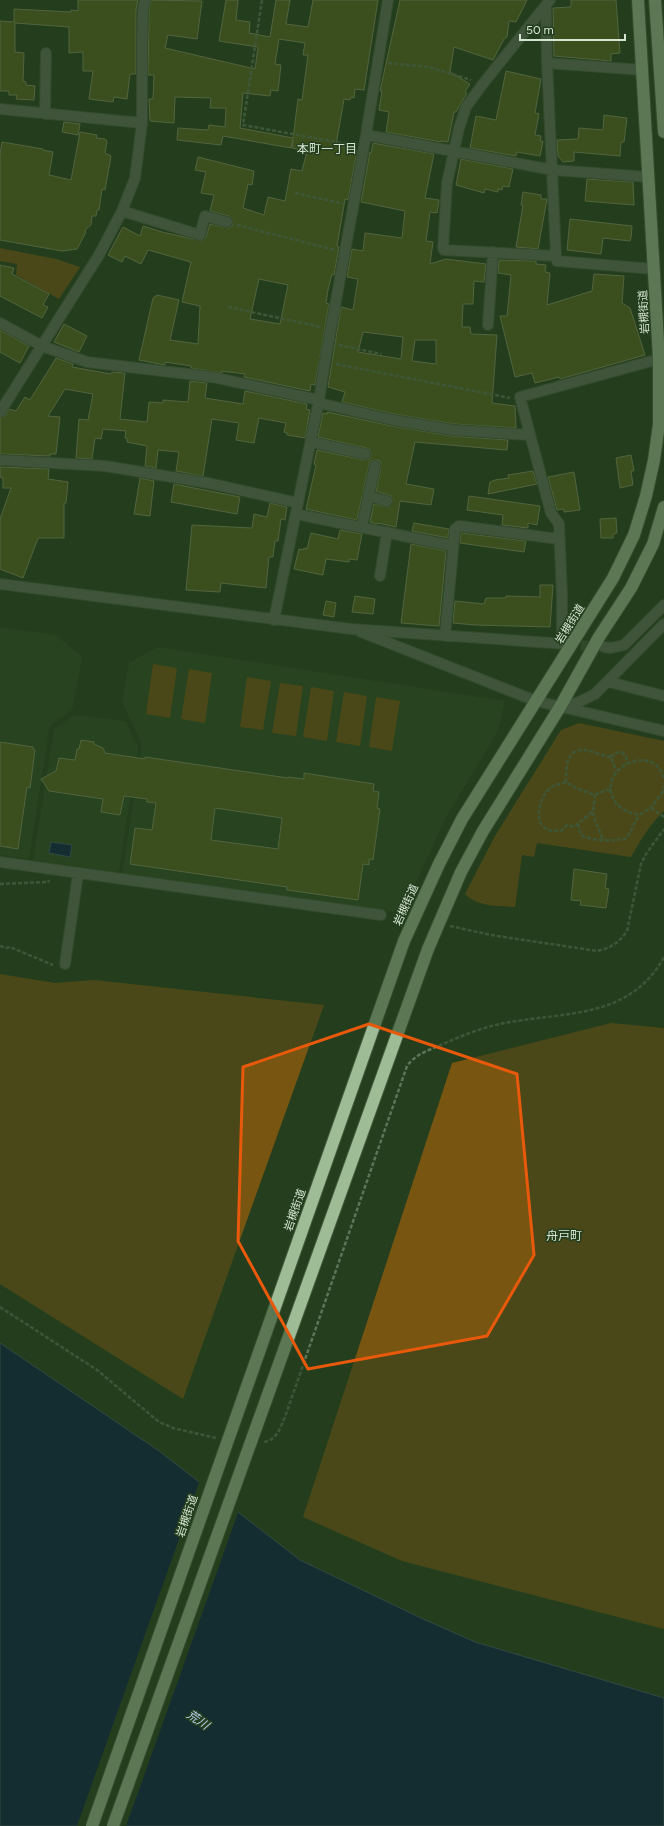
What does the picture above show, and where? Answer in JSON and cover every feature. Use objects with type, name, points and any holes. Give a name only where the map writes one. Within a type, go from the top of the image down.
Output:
[{"type":"highway","name":"岩槻街道","points":[[92,1826],[404,941],[439,864],[462,819],[613,578],[634,535],[646,496],[654,460],[659,424],[659,359],[638,0]]},
{"type":"highway","points":[[655,0],[664,132]]},
{"type":"highway","points":[[113,1826],[428,949],[461,872],[483,831],[560,707],[599,637],[631,588],[652,544],[664,507]]},
{"type":"street","points":[[0,412],[99,255],[122,210],[135,178],[142,123],[143,10],[146,0]]},
{"type":"street","points":[[274,620],[319,402],[328,343],[354,206],[388,0]]},
{"type":"street","points":[[548,3],[547,63],[557,261],[654,270]]},
{"type":"street","points":[[548,3],[466,107],[459,128],[455,152],[447,183],[443,248],[444,250],[556,256]]},
{"type":"street","points":[[45,114],[46,53]]},
{"type":"street","points":[[547,63],[643,70]]},
{"type":"street","points":[[0,109],[142,123]]},
{"type":"street","points":[[366,135],[553,170],[649,177]]},
{"type":"street","points":[[122,210],[200,235],[205,216],[227,222]]},
{"type":"street","points":[[488,325],[493,252]]},
{"type":"street","points":[[0,323],[42,346],[87,362],[212,377],[393,420],[453,430],[529,435]]},
{"type":"street","points":[[0,584],[351,629],[564,644],[559,524],[551,513],[520,397],[659,359]]},
{"type":"street","points":[[311,442],[365,454]]},
{"type":"street","points":[[0,460],[105,466],[208,483],[298,503]]},
{"type":"street","points":[[362,527],[375,466]]},
{"type":"street","points":[[368,496],[388,500]]},
{"type":"street","points":[[296,514],[453,546]]},
{"type":"street","points":[[445,636],[455,529],[459,526],[559,539]]},
{"type":"street","points":[[380,576],[387,532]]},
{"type":"street","points":[[604,647],[611,648],[624,645],[664,605]]},
{"type":"street","points":[[560,707],[579,702],[595,694],[609,682],[664,624]]},
{"type":"street","points":[[351,629],[536,701],[664,731]]},
{"type":"street","points":[[609,682],[664,696]]},
{"type":"street","points":[[0,862],[381,915]]},
{"type":"street","points":[[65,964],[78,874]]},
{"type":"path","points":[[262,0],[243,125],[364,147]]},
{"type":"path","points":[[378,62],[429,67],[482,85]]},
{"type":"path","points":[[295,194],[354,206]]},
{"type":"path","points":[[227,222],[345,253]]},
{"type":"path","points":[[228,307],[331,329]]},
{"type":"path","points":[[328,343],[381,354]]},
{"type":"path","points":[[325,361],[508,398],[520,397]]},
{"type":"path","points":[[566,782],[566,769],[570,756],[576,751],[584,749],[611,757]]},
{"type":"path","points":[[611,757],[615,753],[621,752],[626,756],[627,763]]},
{"type":"path","points":[[611,757],[616,771]]},
{"type":"path","points":[[639,815],[617,806],[610,789],[611,781],[616,771],[627,763],[647,762],[658,767],[664,778]]},
{"type":"path","points":[[592,811],[574,827],[567,825],[562,831],[544,828],[540,820],[539,809],[543,796],[549,790],[556,785],[566,782],[576,788],[595,795],[610,789]]},
{"type":"path","points":[[578,824],[581,835],[587,838],[620,840],[627,838],[639,815],[651,808],[664,790],[664,786]]},
{"type":"path","points":[[595,795],[592,811],[603,839]]},
{"type":"path","points":[[651,808],[664,817]]},
{"type":"path","points":[[446,925],[491,935],[597,952],[605,950],[621,940],[627,931],[641,864],[646,854],[664,829]]},
{"type":"path","points":[[0,884],[48,882],[58,871]]},
{"type":"path","points":[[0,946],[6,948],[10,947],[54,966]]},
{"type":"highlighted area","points":[[369,1024],[517,1074],[534,1255],[487,1336],[308,1369],[238,1241],[243,1067]]},
{"type":"shaded area","points":[[0,248],[56,259],[80,267],[59,299],[16,275],[17,264],[0,261]]},
{"type":"shaded area","points":[[0,627],[56,635],[82,657],[72,710],[50,726],[29,859],[0,855]]},
{"type":"shaded area","points":[[157,647],[505,701],[498,731],[446,817],[402,913],[122,874],[142,744],[122,702],[129,663]]},
{"type":"shaded area","points":[[153,664],[177,668],[170,718],[146,714]]},
{"type":"shaded area","points":[[189,669],[212,673],[205,723],[181,719]]},
{"type":"shaded area","points":[[247,677],[271,681],[263,730],[240,727]]},
{"type":"shaded area","points":[[280,683],[303,686],[296,736],[272,733]]},
{"type":"shaded area","points":[[311,687],[334,691],[327,741],[303,737]]},
{"type":"shaded area","points":[[344,692],[367,696],[360,746],[336,742]]},
{"type":"shaded area","points":[[376,697],[400,701],[392,751],[369,747]]},
{"type":"shaded area","points":[[74,715],[125,721],[138,747],[119,872],[33,860],[54,729]]},
{"type":"shaded area","points":[[579,723],[664,741],[664,811],[650,827],[631,857],[537,843],[534,857],[522,855],[515,907],[482,904],[470,898],[465,894],[495,836],[561,730]]},
{"type":"shaded area","points":[[0,974],[55,983],[94,980],[324,1005],[183,1399],[0,1284]]},
{"type":"shaded area","points":[[611,1023],[664,1028],[664,1629],[402,1561],[303,1517],[452,1063]]},
{"type":"water","points":[[51,842],[72,845],[70,857],[49,853]]},
{"type":"water","name":"荒川","points":[[0,1343],[159,1451],[300,1560],[475,1642],[664,1698],[664,1826],[0,1826]]},
{"type":"pier","points":[[200,1480],[239,1510],[126,1826],[77,1826]]},
{"type":"building","points":[[78,0],[138,0],[136,10],[136,74],[130,74],[127,99],[114,97],[113,102],[89,99],[93,71],[83,71],[83,52],[69,53],[69,27],[15,23],[15,52],[24,53],[23,81],[26,82],[26,85],[35,86],[34,100],[16,99],[17,95],[9,95],[9,91],[0,91],[0,21],[14,22],[14,9],[71,12],[71,10],[78,11]]},
{"type":"building","points":[[151,0],[202,1],[197,39],[168,35],[165,48],[255,69],[258,47],[219,41],[226,0],[238,0],[236,20],[250,22],[249,33],[270,37],[276,0],[290,0],[286,24],[308,27],[313,0],[378,0],[364,90],[355,89],[354,98],[351,97],[350,100],[344,99],[336,145],[357,150],[348,200],[345,199],[334,275],[332,274],[328,290],[326,303],[329,304],[315,385],[311,384],[310,391],[244,377],[245,374],[222,371],[222,373],[191,368],[191,366],[165,362],[165,365],[139,360],[153,298],[157,295],[179,300],[170,340],[198,344],[200,306],[182,302],[191,262],[148,250],[141,264],[125,256],[122,262],[108,255],[123,227],[140,236],[143,226],[202,241],[206,237],[210,224],[228,228],[232,226],[233,221],[229,216],[210,211],[214,195],[201,193],[206,172],[195,170],[198,157],[254,171],[252,185],[248,184],[243,208],[264,215],[268,197],[285,201],[291,169],[302,171],[307,151],[292,148],[293,139],[291,148],[223,136],[221,145],[177,140],[178,128],[208,130],[209,125],[225,127],[226,108],[210,108],[211,98],[175,97],[174,123],[150,121],[149,99],[153,99],[154,75],[148,75],[149,11]],"holes":[[[279,39],[305,43],[303,55],[308,55],[302,100],[298,99],[293,138],[240,128],[243,93],[270,96],[271,90],[278,91],[281,65],[275,64]],[[259,279],[288,285],[280,324],[250,319]]]},
{"type":"building","points":[[400,0],[527,0],[516,22],[509,21],[507,37],[504,39],[493,60],[454,47],[450,72],[470,84],[465,92],[467,93],[456,112],[454,112],[448,142],[386,132],[389,112],[379,110],[382,91],[380,91]]},
{"type":"building","points":[[571,0],[616,0],[620,53],[611,54],[611,61],[554,56],[553,8],[571,7]]},
{"type":"building","points":[[506,71],[541,79],[535,113],[539,114],[535,135],[541,136],[540,141],[543,141],[540,156],[517,152],[516,156],[470,148],[476,116],[496,120]]},
{"type":"building","points":[[604,115],[627,118],[624,142],[621,142],[620,156],[574,152],[574,161],[563,162],[558,156],[557,140],[578,139],[579,128],[603,130]]},
{"type":"building","points":[[64,122],[80,124],[78,135],[62,132]]},
{"type":"building","points":[[80,132],[97,135],[96,138],[105,139],[107,141],[105,153],[111,156],[105,190],[102,189],[99,210],[97,210],[96,216],[92,216],[91,225],[86,229],[77,249],[62,251],[0,240],[0,155],[2,142],[53,152],[49,175],[71,180]]},
{"type":"building","points":[[373,143],[434,154],[425,198],[439,200],[437,213],[430,212],[426,241],[433,242],[430,264],[446,259],[486,264],[484,282],[474,281],[473,304],[463,304],[462,327],[470,327],[471,334],[497,335],[492,403],[515,406],[516,428],[454,424],[394,414],[342,402],[345,392],[328,387],[341,307],[353,310],[358,279],[347,277],[352,249],[363,251],[365,233],[402,238],[405,211],[361,202],[370,152],[371,153]],"holes":[[[363,332],[403,337],[401,359],[358,352]],[[415,340],[436,340],[436,364],[412,361]]]},
{"type":"building","points":[[461,159],[513,169],[509,187],[503,186],[502,190],[498,189],[498,192],[485,189],[484,193],[456,185]]},
{"type":"building","points":[[587,179],[633,182],[634,205],[585,201]]},
{"type":"building","points":[[523,192],[541,195],[541,199],[547,199],[538,249],[516,247],[523,205],[521,205]]},
{"type":"building","points":[[570,219],[632,226],[630,241],[603,238],[601,254],[567,250]]},
{"type":"building","points":[[499,260],[536,261],[536,264],[546,265],[545,272],[550,273],[547,305],[592,291],[594,274],[624,276],[622,303],[630,308],[645,355],[560,379],[559,377],[535,383],[532,373],[515,377],[500,316],[507,316],[511,275],[498,273]]},
{"type":"building","points":[[0,265],[14,268],[12,274],[49,294],[43,305],[48,307],[42,318],[0,296]]},
{"type":"building","points":[[64,324],[87,336],[79,352],[54,342]]},
{"type":"building","points":[[0,330],[29,346],[20,363],[0,352]]},
{"type":"building","points":[[56,358],[73,364],[72,367],[111,374],[112,372],[125,373],[120,419],[147,422],[149,402],[163,403],[163,400],[188,402],[190,381],[207,383],[205,398],[243,404],[245,391],[307,404],[306,409],[310,410],[305,438],[287,435],[287,433],[284,432],[286,423],[259,418],[254,443],[236,440],[239,423],[212,419],[203,476],[176,471],[179,452],[158,450],[156,468],[145,466],[147,446],[127,442],[127,438],[125,438],[126,431],[103,429],[101,439],[95,438],[92,459],[76,458],[79,419],[88,420],[93,394],[65,389],[48,416],[60,417],[56,454],[50,454],[50,456],[0,454],[0,418],[5,416],[9,409],[16,411],[25,397],[30,400]]},
{"type":"building","points":[[327,412],[392,426],[452,436],[508,440],[507,450],[415,442],[406,484],[434,489],[431,505],[400,501],[396,527],[370,522],[374,504],[388,507],[393,502],[391,496],[376,491],[381,467],[380,461],[370,461],[357,520],[306,509],[316,465],[314,464],[317,450],[364,460],[369,459],[371,455],[370,450],[366,448],[318,437],[323,413],[327,414]]},
{"type":"building","points":[[631,455],[634,471],[631,471],[633,485],[620,488],[616,458]]},
{"type":"building","points":[[0,467],[49,469],[48,479],[68,482],[66,503],[64,503],[64,538],[38,538],[23,578],[0,569],[0,519],[11,488],[3,488],[3,478],[0,477]]},
{"type":"building","points":[[533,471],[537,484],[488,494],[490,482],[509,478],[508,475]]},
{"type":"building","points":[[574,472],[580,510],[564,512],[564,509],[557,510],[548,477]]},
{"type":"building","points":[[140,478],[154,481],[150,516],[134,514]]},
{"type":"building","points":[[174,484],[240,497],[237,514],[171,502]]},
{"type":"building","points":[[469,496],[540,506],[537,525],[528,523],[528,528],[502,525],[503,515],[467,510]]},
{"type":"building","points":[[270,503],[287,507],[285,520],[281,519],[278,541],[275,541],[273,557],[269,557],[266,588],[221,583],[220,592],[186,590],[192,525],[252,528],[254,514],[267,517]]},
{"type":"building","points":[[616,518],[617,533],[613,534],[613,538],[601,538],[600,519]]},
{"type":"building","points":[[414,523],[449,529],[448,538],[412,531]]},
{"type":"building","points":[[340,530],[362,534],[357,560],[349,559],[349,562],[326,559],[323,575],[294,569],[299,549],[307,549],[311,533],[338,539]]},
{"type":"building","points":[[461,533],[526,541],[524,552],[460,543]]},
{"type":"building","points":[[411,544],[446,551],[439,626],[401,623]]},
{"type":"building","points":[[540,585],[553,585],[550,627],[453,623],[455,601],[484,604],[486,598],[506,598],[506,596],[540,597]]},
{"type":"building","points":[[355,596],[375,599],[373,614],[352,612]]},
{"type":"building","points":[[326,601],[336,603],[334,617],[323,615]]},
{"type":"building","points":[[81,740],[94,742],[94,744],[103,748],[105,753],[145,759],[145,757],[288,778],[304,779],[304,773],[374,784],[373,791],[379,792],[377,808],[380,809],[373,860],[369,859],[369,865],[363,864],[358,900],[287,890],[287,887],[130,864],[135,828],[152,830],[156,803],[147,802],[147,799],[124,796],[120,815],[101,812],[103,799],[49,791],[41,779],[56,771],[59,758],[75,760],[77,749],[79,749]],"holes":[[[215,808],[282,818],[278,849],[211,840]]]},
{"type":"building","points":[[0,742],[33,747],[35,750],[30,788],[27,787],[18,849],[0,846]]},
{"type":"building","points":[[574,869],[607,874],[605,888],[609,889],[606,908],[580,905],[581,901],[571,900]]},
{"type":"tunnel","points":[[566,644],[600,647]]},
{"type":"district","name":"本町一丁目","points":[[327,149]]},
{"type":"district","name":"舟戸町","points":[[564,1236]]}]
